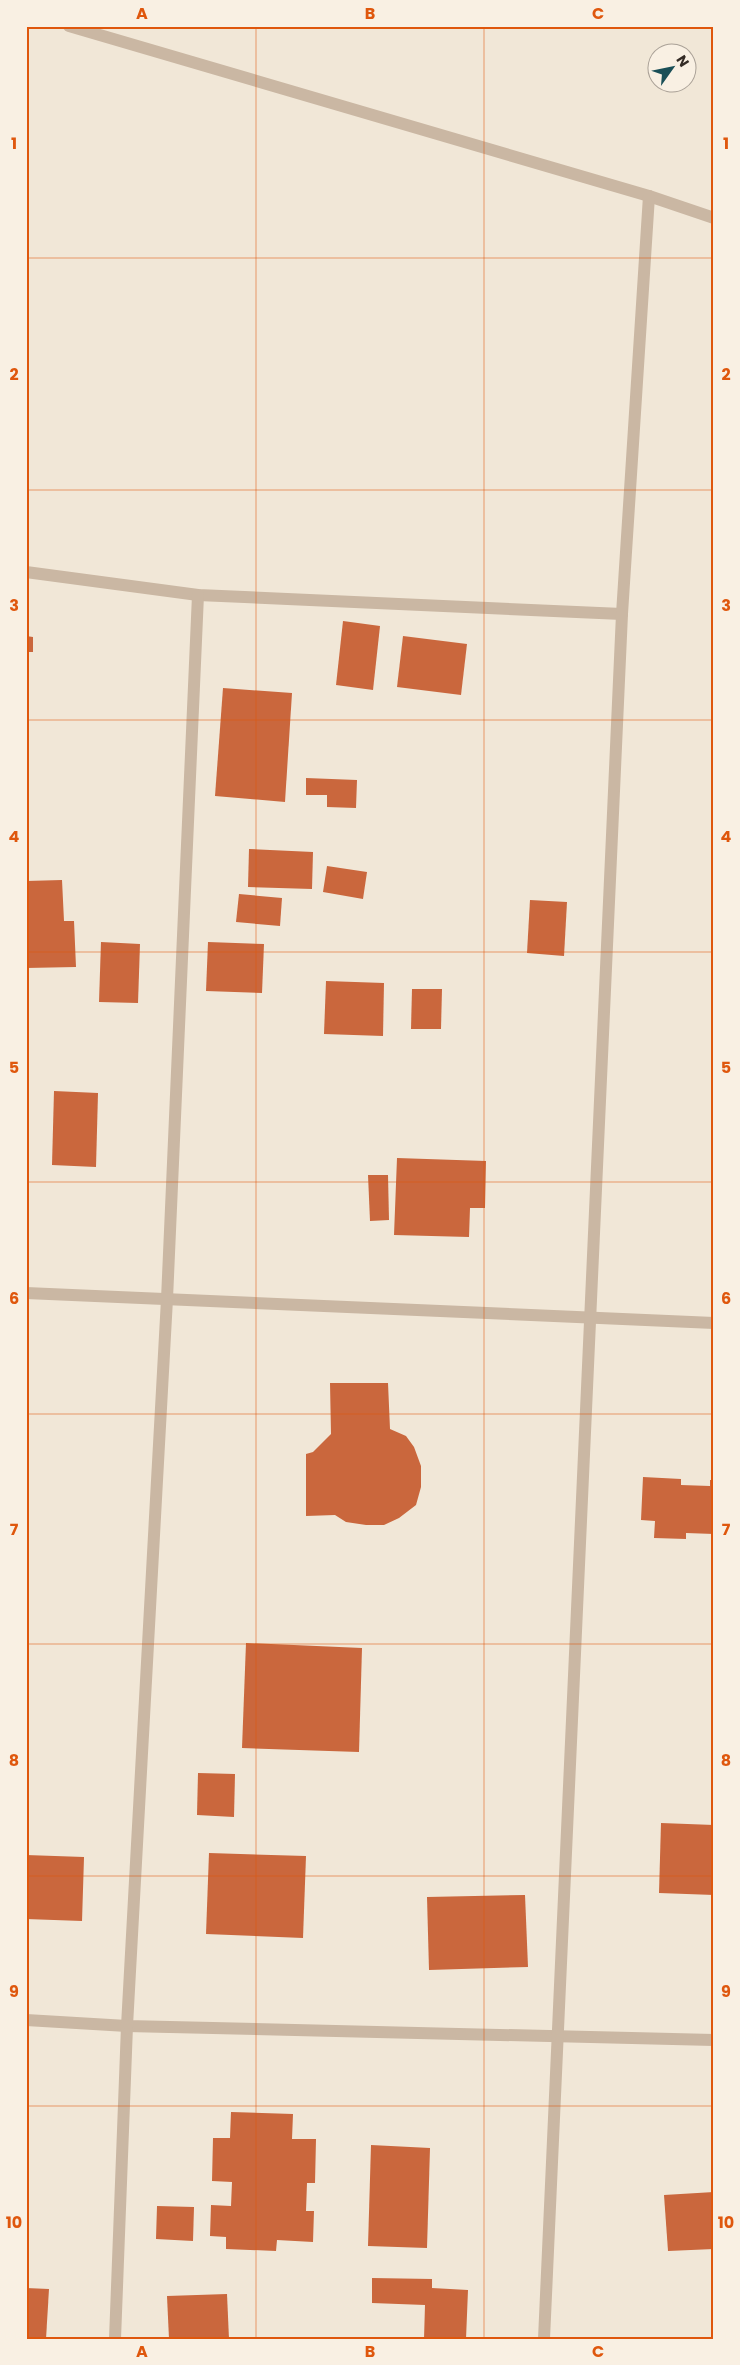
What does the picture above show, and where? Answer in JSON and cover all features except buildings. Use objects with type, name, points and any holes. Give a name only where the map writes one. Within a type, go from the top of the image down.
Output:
[{"type":"street","points":[[69,26],[649,196],[714,218]]},
{"type":"street","points":[[544,2339],[592,1317],[622,614],[649,196]]},
{"type":"street","points":[[26,572],[198,595],[622,614]]},
{"type":"street","points":[[115,2339],[127,2026],[167,1299],[198,595]]},
{"type":"street","points":[[26,1293],[714,1323]]},
{"type":"street","points":[[26,2020],[127,2026],[714,2040]]}]
